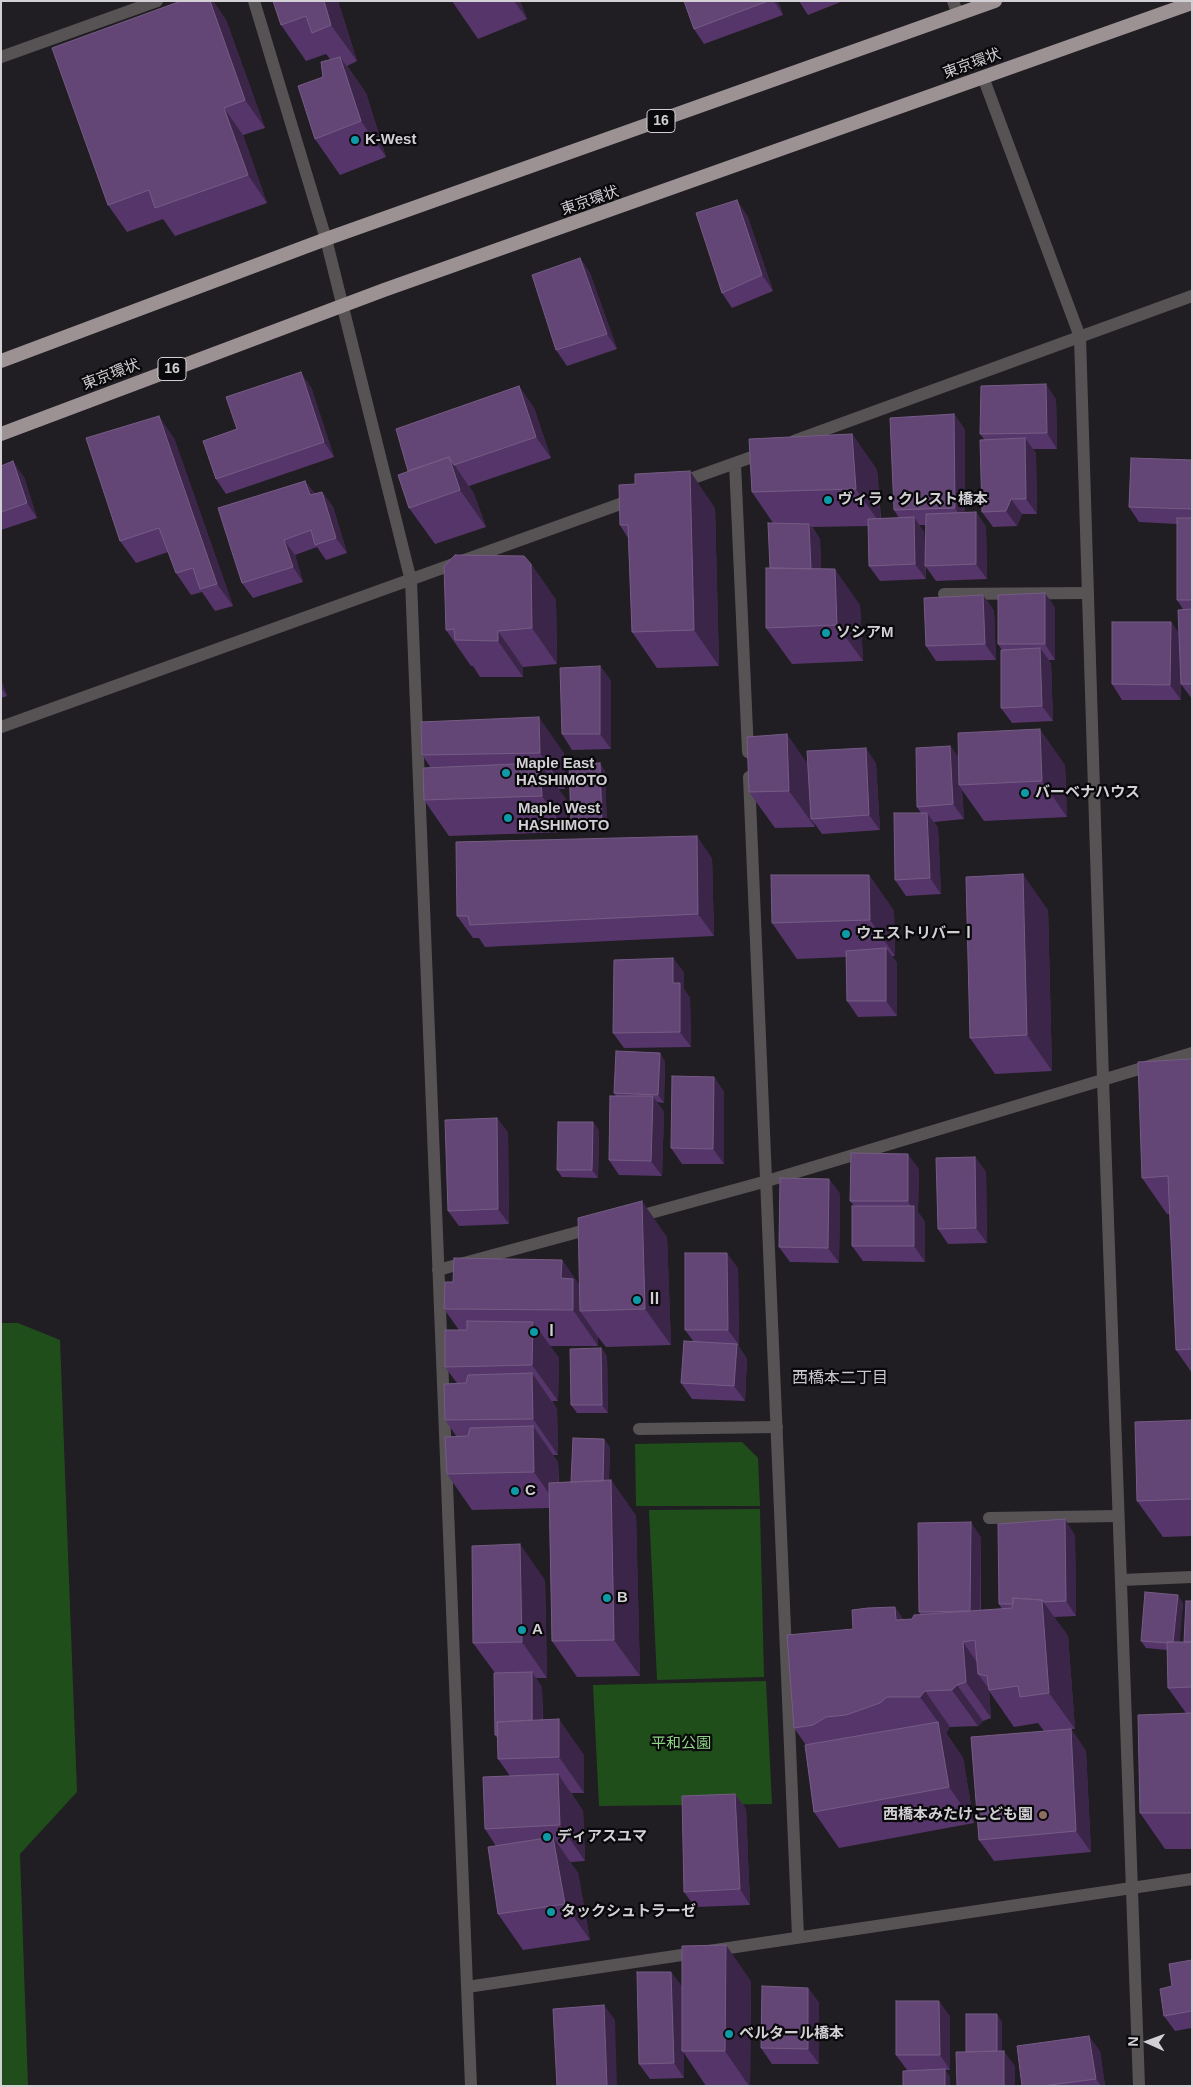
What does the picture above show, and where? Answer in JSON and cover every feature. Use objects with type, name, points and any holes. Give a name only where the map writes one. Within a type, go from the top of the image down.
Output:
[{"type":"highway","name":"16","points":[[1,361],[326,238],[995,1]]},
{"type":"highway","name":"東京環状","points":[[1,434],[343,306],[1192,3]]},
{"type":"street","points":[[1,57],[157,1]]},
{"type":"street","points":[[254,1],[326,238],[411,581],[471,2086]]},
{"type":"street","points":[[953,1],[958,15]]},
{"type":"street","points":[[983,78],[1080,337],[1103,1080],[1139,2086]]},
{"type":"street","points":[[671,486],[1192,296]]},
{"type":"street","points":[[735,463],[798,1936]]},
{"type":"street","points":[[1,727],[644,496]]},
{"type":"street","points":[[944,594],[1088,593]]},
{"type":"street","points":[[626,1219],[767,1181],[1192,1053]]},
{"type":"street","points":[[438,1270],[608,1224]]},
{"type":"street","points":[[639,1429],[777,1427]]},
{"type":"street","points":[[989,1518],[1118,1516]]},
{"type":"street","points":[[1122,1580],[1192,1577]]},
{"type":"street","points":[[467,1987],[798,1936],[1192,1879]]},
{"type":"green space","points":[[1,1323],[18,1323],[60,1340],[77,1792],[20,1854],[28,2086],[1,2086]]},
{"type":"green space","points":[[742,1442],[758,1458],[760,1506],[636,1506],[635,1444]]},
{"type":"green space","points":[[760,1509],[764,1677],[657,1680],[649,1510]]},
{"type":"green space","name":"平和公園","points":[[766,1681],[772,1804],[599,1806],[593,1685]]},
{"type":"building","points":[[181,1],[210,1],[245,100],[224,108],[248,175],[155,208],[149,190],[108,205],[52,48]]},
{"type":"building","points":[[273,1],[324,1],[331,25],[312,33],[306,16],[281,25]]},
{"type":"building","points":[[684,1],[768,1],[694,29]]},
{"type":"building","points":[[340,57],[361,121],[315,139],[298,86],[323,77],[321,62]]},
{"type":"building","points":[[737,200],[762,275],[722,293],[696,213]]},
{"type":"building","points":[[580,258],[607,334],[556,350],[532,275]]},
{"type":"building","points":[[301,372],[324,442],[216,479],[203,441],[237,429],[226,397]]},
{"type":"building","points":[[1046,384],[1047,433],[980,434],[981,386]]},
{"type":"building","points":[[519,386],[536,437],[454,465],[449,457],[408,471],[396,429]]},
{"type":"building","points":[[954,414],[955,508],[894,510],[890,418]]},
{"type":"building","points":[[159,416],[217,584],[200,589],[193,568],[176,573],[159,528],[120,541],[86,438]]},
{"type":"building","points":[[852,434],[856,489],[752,492],[749,439]]},
{"type":"building","points":[[1025,438],[1026,499],[1011,499],[1006,511],[982,512],[980,440]]},
{"type":"building","points":[[449,457],[460,490],[409,508],[398,475]]},
{"type":"building","points":[[1131,458],[1192,460],[1192,509],[1129,507]]},
{"type":"building","points":[[13,461],[27,503],[1,512],[1,466]]},
{"type":"building","points":[[690,471],[694,630],[632,632],[628,525],[620,525],[619,485],[635,484],[635,474]]},
{"type":"building","points":[[305,481],[310,495],[322,492],[336,538],[315,545],[311,530],[284,540],[293,567],[242,583],[218,508]]},
{"type":"building","points":[[976,512],[976,564],[925,566],[926,514]]},
{"type":"building","points":[[914,517],[915,564],[869,566],[868,519]]},
{"type":"building","points":[[1177,518],[1192,518],[1192,600],[1177,600]]},
{"type":"building","points":[[768,523],[809,524],[811,569],[770,568]]},
{"type":"building","points":[[455,555],[524,556],[531,564],[532,628],[498,631],[498,641],[455,640],[454,629],[446,630],[444,566]]},
{"type":"building","points":[[766,568],[835,569],[837,625],[766,628]]},
{"type":"building","points":[[1045,593],[1045,644],[998,644],[998,595]]},
{"type":"building","points":[[983,595],[985,644],[926,646],[924,598]]},
{"type":"building","points":[[1192,609],[1192,684],[1181,684],[1178,610]]},
{"type":"building","points":[[1112,622],[1171,622],[1170,685],[1112,684]]},
{"type":"building","points":[[1040,648],[1042,706],[1001,708],[1001,650]]},
{"type":"building","points":[[600,666],[600,734],[562,734],[560,668]]},
{"type":"building","points":[[539,717],[540,753],[422,755],[421,722]]},
{"type":"building","points":[[1040,729],[1042,781],[959,785],[958,733]]},
{"type":"building","points":[[787,734],[789,791],[749,792],[747,737]]},
{"type":"building","points":[[950,746],[953,804],[917,807],[916,748]]},
{"type":"building","points":[[866,748],[869,815],[811,819],[807,751]]},
{"type":"building","points":[[540,763],[542,796],[424,800],[423,768]]},
{"type":"building","points":[[600,763],[602,822],[571,823],[569,764]]},
{"type":"building","points":[[894,813],[927,813],[930,878],[895,880]]},
{"type":"building","points":[[697,836],[698,914],[470,925],[468,916],[457,916],[456,842]]},
{"type":"building","points":[[1023,874],[1027,1035],[970,1038],[966,877]]},
{"type":"building","points":[[771,875],[869,875],[870,920],[772,923]]},
{"type":"building","points":[[886,948],[886,1001],[847,1001],[846,951]]},
{"type":"building","points":[[673,958],[673,983],[680,983],[680,1032],[613,1033],[614,960]]},
{"type":"building","points":[[616,1051],[660,1053],[658,1095],[614,1093]]},
{"type":"building","points":[[1192,1059],[1192,1349],[1176,1350],[1168,1176],[1142,1178],[1138,1062]]},
{"type":"building","points":[[672,1076],[714,1077],[713,1149],[671,1148]]},
{"type":"building","points":[[610,1096],[653,1096],[651,1161],[609,1160]]},
{"type":"building","points":[[497,1118],[498,1209],[448,1211],[445,1120]]},
{"type":"building","points":[[558,1122],[593,1122],[592,1170],[557,1170]]},
{"type":"building","points":[[851,1153],[908,1154],[908,1201],[850,1201]]},
{"type":"building","points":[[975,1157],[976,1228],[938,1229],[936,1158]]},
{"type":"building","points":[[780,1178],[829,1179],[828,1248],[779,1247]]},
{"type":"building","points":[[642,1201],[645,1309],[580,1311],[578,1218]]},
{"type":"building","points":[[852,1206],[914,1206],[914,1246],[852,1246]]},
{"type":"building","points":[[685,1253],[727,1253],[728,1330],[685,1330]]},
{"type":"building","points":[[454,1258],[562,1260],[561,1278],[573,1279],[573,1310],[444,1309],[445,1282],[453,1282]]},
{"type":"building","points":[[467,1321],[533,1322],[532,1365],[445,1367],[445,1330],[467,1330]]},
{"type":"building","points":[[684,1341],[737,1344],[734,1386],[681,1383]]},
{"type":"building","points":[[601,1348],[602,1405],[571,1405],[570,1349]]},
{"type":"building","points":[[532,1373],[533,1419],[445,1420],[444,1384],[466,1383],[468,1375]]},
{"type":"building","points":[[1192,1420],[1192,1499],[1137,1501],[1135,1422]]},
{"type":"building","points":[[533,1426],[534,1472],[447,1474],[445,1437],[468,1436],[470,1428]]},
{"type":"building","points":[[573,1438],[604,1439],[603,1481],[571,1482]]},
{"type":"building","points":[[611,1480],[614,1640],[552,1641],[549,1483]]},
{"type":"building","points":[[1065,1519],[1066,1601],[1044,1602],[1042,1600],[1013,1598],[1013,1604],[999,1604],[998,1524]]},
{"type":"building","points":[[971,1522],[970,1611],[919,1612],[918,1523]]},
{"type":"building","points":[[520,1544],[522,1642],[473,1643],[472,1546]]},
{"type":"building","points":[[1145,1592],[1178,1595],[1173,1642],[1141,1641]]},
{"type":"building","points":[[1013,1598],[1042,1600],[1049,1693],[1020,1697],[1018,1686],[989,1690],[987,1676],[978,1674],[975,1640],[963,1642],[966,1682],[957,1685],[952,1690],[925,1691],[920,1697],[887,1697],[880,1703],[846,1715],[826,1717],[813,1725],[794,1728],[787,1635],[853,1629],[852,1610],[895,1607],[896,1620],[912,1619],[914,1615],[1012,1608]]},
{"type":"building","points":[[1186,1601],[1192,1601],[1192,1642],[1184,1642]]},
{"type":"building","points":[[1167,1642],[1192,1642],[1192,1687],[1168,1688]]},
{"type":"building","points":[[532,1672],[532,1720],[497,1722],[498,1735],[495,1735],[494,1673]]},
{"type":"building","points":[[1192,1713],[1192,1813],[1140,1813],[1138,1715]]},
{"type":"building","points":[[559,1719],[559,1757],[498,1759],[497,1722]]},
{"type":"building","points":[[938,1722],[949,1787],[814,1812],[805,1745]]},
{"type":"building","points":[[1071,1729],[1076,1831],[979,1840],[971,1737]]},
{"type":"building","points":[[558,1774],[560,1825],[485,1829],[483,1777]]},
{"type":"building","points":[[735,1794],[740,1889],[684,1892],[682,1796]]},
{"type":"building","points":[[553,1837],[565,1904],[498,1914],[488,1847]]},
{"type":"building","points":[[726,1945],[725,2051],[682,2051],[682,1946]]},
{"type":"building","points":[[1192,1960],[1192,2011],[1164,2016],[1160,1989],[1172,1986],[1169,1964]]},
{"type":"building","points":[[637,1972],[671,1972],[674,2063],[639,2064]]},
{"type":"building","points":[[762,1986],[808,1988],[808,2049],[761,2048]]},
{"type":"building","points":[[896,2001],[939,2001],[940,2055],[896,2055]]},
{"type":"building","points":[[604,2005],[607,2086],[557,2086],[553,2009]]},
{"type":"building","points":[[966,2014],[997,2014],[997,2051],[966,2052]]},
{"type":"building","points":[[1089,2036],[1096,2079],[1042,2086],[1022,2086],[1017,2046]]},
{"type":"building","points":[[1004,2051],[1004,2086],[957,2086],[956,2052]]},
{"type":"building","points":[[945,2069],[945,2086],[903,2086],[903,2071]]},
{"type":"place","name":"K-West","points":[[355,140]]},
{"type":"place","name":"ヴィラ・クレスト橋本","points":[[828,500]]},
{"type":"place","name":"ソシアM","points":[[826,633]]},
{"type":"place","name":"Maple East HASHIMOTO","points":[[506,773]]},
{"type":"place","name":"バーベナハウス","points":[[1025,793]]},
{"type":"place","name":"Maple West HASHIMOTO","points":[[508,818]]},
{"type":"place","name":"ウェストリバーⅠ","points":[[846,934]]},
{"type":"place","name":"Ⅱ","points":[[637,1300]]},
{"type":"place","name":"Ⅰ","points":[[534,1332]]},
{"type":"place","name":"C","points":[[515,1491]]},
{"type":"place","name":"B","points":[[607,1598]]},
{"type":"place","name":"A","points":[[522,1630]]},
{"type":"place","name":"西橋本みたけこども園","points":[[1043,1815]]},
{"type":"place","name":"ディアスユマ","points":[[547,1837]]},
{"type":"place","name":"タックシュトラーゼ","points":[[551,1912]]},
{"type":"place","name":"ベルタール橋本","points":[[729,2034]]},
{"type":"district","name":"西橋本二丁目","points":[[840,1379]]}]
